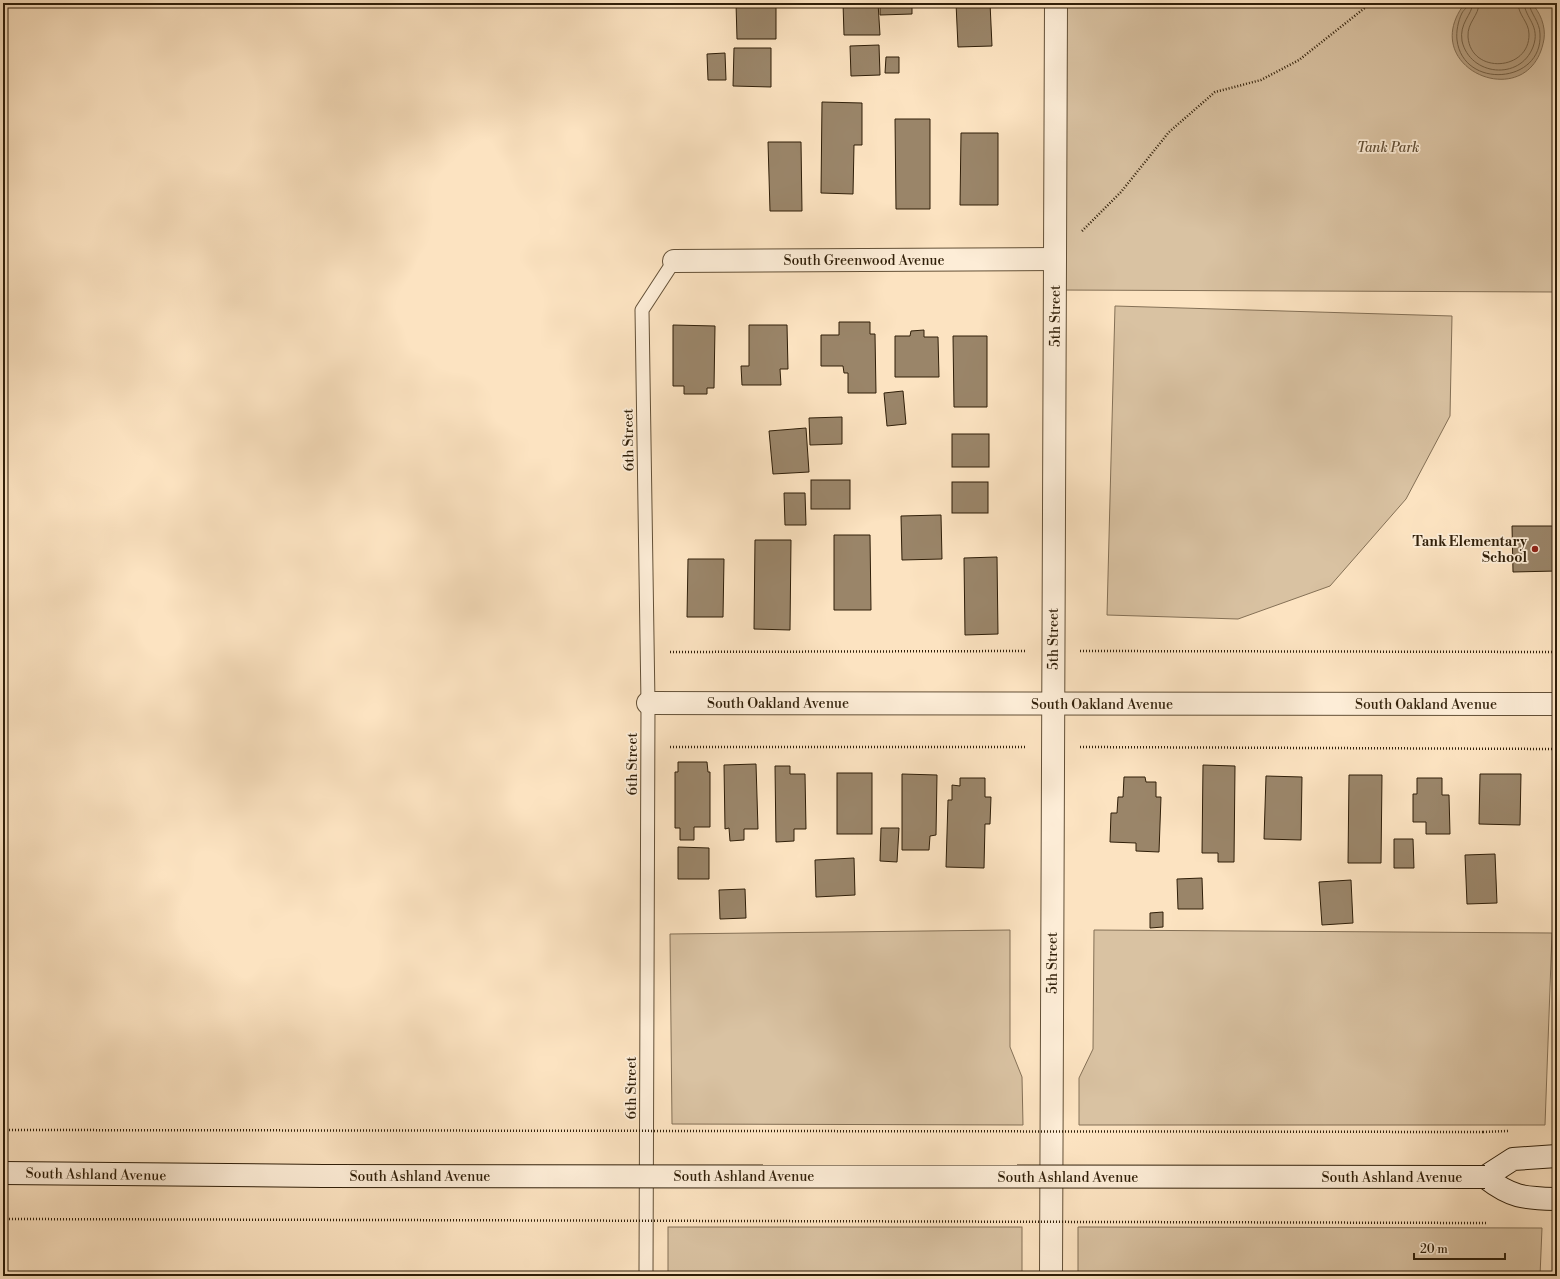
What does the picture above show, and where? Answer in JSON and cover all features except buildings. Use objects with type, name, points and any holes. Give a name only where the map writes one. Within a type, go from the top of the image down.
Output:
[{"type":"street","name":"5th Street","points":[[1051,1276],[1056,3]]},
{"type":"street","name":"South Greenwood Avenue","points":[[674,261],[1055,259]]},
{"type":"street","name":"South Oakland Avenue","points":[[648,703],[1557,704]]},
{"type":"street","points":[[1557,1156],[1530,1156],[1513,1159],[1485,1177],[1501,1189],[1517,1197],[1557,1199]]},
{"type":"street","name":"South Ashland Avenue","points":[[3,1173],[339,1176],[1485,1177]]},
{"type":"lane","name":"6th Street","points":[[646,1276],[648,703],[642,310],[674,261]]},
{"type":"path","points":[[1055,259],[1121,192],[1170,132],[1215,92],[1261,80],[1299,60],[1371,3]]},
{"type":"path","points":[[647,652],[1557,652]]},
{"type":"path","points":[[648,747],[1557,749]]},
{"type":"path","points":[[3,1130],[1483,1132]]},
{"type":"path","points":[[3,1219],[1486,1223]]},
{"type":"green space","name":"Tank Park","points":[[1056,3],[1557,3],[1557,292],[1055,290]]},
{"type":"green space","points":[[1115,306],[1452,316],[1450,416],[1406,499],[1330,586],[1238,619],[1107,615]]},
{"type":"green space","points":[[1010,930],[1010,1047],[1022,1077],[1023,1125],[672,1124],[670,934]]},
{"type":"green space","points":[[1094,930],[1552,933],[1545,1125],[1079,1125],[1079,1078],[1093,1049]]},
{"type":"green space","points":[[668,1227],[1022,1227],[1022,1276],[668,1276]]},
{"type":"green space","points":[[1078,1227],[1542,1228],[1540,1276],[1081,1276],[1078,1271]]},
{"type":"water","points":[[1465,3],[1531,3],[1540,15],[1544,29],[1544,39],[1535,63],[1519,76],[1500,79],[1480,75],[1464,64],[1454,47],[1453,27]]},
{"type":"place","name":"Tank Elementary School","points":[[1535,549]]}]
